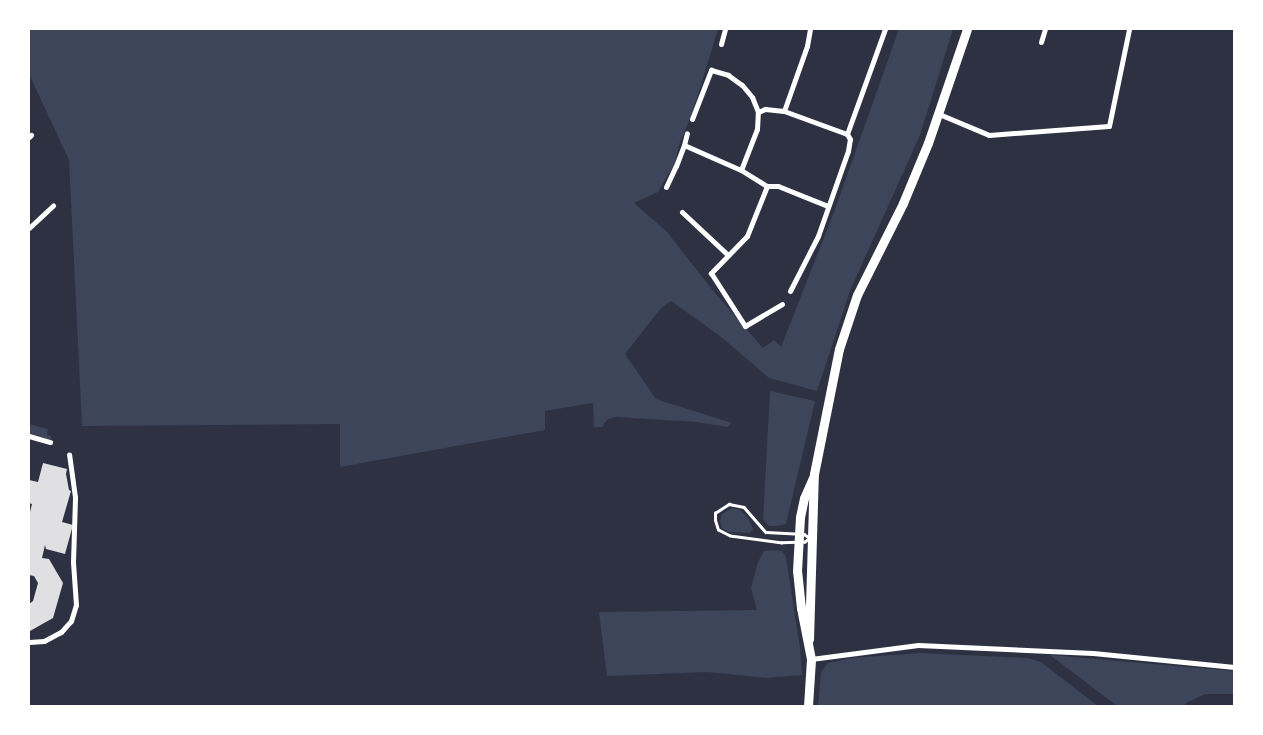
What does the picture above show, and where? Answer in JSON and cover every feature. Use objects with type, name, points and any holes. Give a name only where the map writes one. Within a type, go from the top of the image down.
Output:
[{"type":"highway","points":[[809,640],[810,538],[814,474],[831,382],[850,313],[914,178],[939,114],[968,29]]},
{"type":"highway","points":[[808,706],[811,659],[799,593],[799,538],[804,498],[814,474]]},
{"type":"street","points":[[721,44],[725,29]]},
{"type":"street","points":[[784,111],[807,46],[810,29]]},
{"type":"street","points":[[847,134],[885,29]]},
{"type":"street","points":[[1041,42],[1045,29]]},
{"type":"street","points":[[939,114],[989,135],[1109,126],[1129,29]]},
{"type":"street","points":[[692,119],[713,69],[742,85],[752,98],[758,112],[757,129],[741,170]]},
{"type":"street","points":[[758,112],[765,109],[784,111],[847,134],[850,140],[818,236],[790,291]]},
{"type":"street","points":[[666,187],[687,134]]},
{"type":"street","points":[[684,145],[741,170],[767,186],[778,186],[828,206]]},
{"type":"street","points":[[767,186],[747,236],[711,273],[745,326],[782,304]]},
{"type":"street","points":[[29,228],[53,206]]},
{"type":"street","points":[[682,212],[728,255]]},
{"type":"street","points":[[29,436],[50,442]]},
{"type":"street","points":[[29,642],[44,641],[61,632],[71,621],[76,605],[73,562],[75,491],[69,454]]},
{"type":"street","points":[[811,659],[918,645],[1093,653],[1234,668]]},
{"type":"lane","points":[[810,538],[799,538],[764,542],[751,538],[730,536],[718,530],[715,513],[729,504],[738,504],[749,512],[766,532],[799,538],[805,542],[810,538]]},
{"type":"shaded area","points":[[29,29],[718,29],[692,114],[680,142],[675,163],[658,192],[634,203],[667,232],[714,292],[763,348],[774,340],[781,347],[834,212],[899,29],[953,29],[920,135],[850,291],[817,391],[769,378],[720,336],[671,301],[661,308],[625,354],[656,399],[732,423],[727,427],[696,422],[616,417],[608,419],[602,427],[594,427],[593,403],[545,411],[545,430],[340,467],[340,424],[82,426],[69,160],[29,74]]},
{"type":"shaded area","points":[[770,391],[815,401],[786,524],[777,526],[769,526],[763,519]]},
{"type":"shaded area","points":[[29,424],[48,429],[47,435],[51,436],[51,440],[29,433]]},
{"type":"shaded area","points":[[732,508],[740,510],[748,518],[753,529],[750,533],[728,532],[722,528],[720,521],[722,514]]},
{"type":"shaded area","points":[[764,551],[782,551],[786,557],[800,648],[802,675],[766,678],[707,672],[607,676],[599,612],[757,610],[751,588],[758,562]]},
{"type":"shaded area","points":[[920,653],[1027,658],[1041,662],[1098,706],[818,706],[821,672],[828,663],[851,658]]},
{"type":"shaded area","points":[[1050,655],[1234,671],[1234,694],[1205,694],[1186,703],[1185,706],[1117,706]]},
{"type":"building","points":[[43,463],[67,469],[66,474],[69,490],[71,491],[62,522],[73,525],[65,554],[46,549],[45,545],[42,558],[49,559],[63,583],[53,618],[30,631],[29,604],[33,601],[38,583],[34,576],[29,575],[29,516],[32,504],[29,503],[29,480],[38,482]]}]
